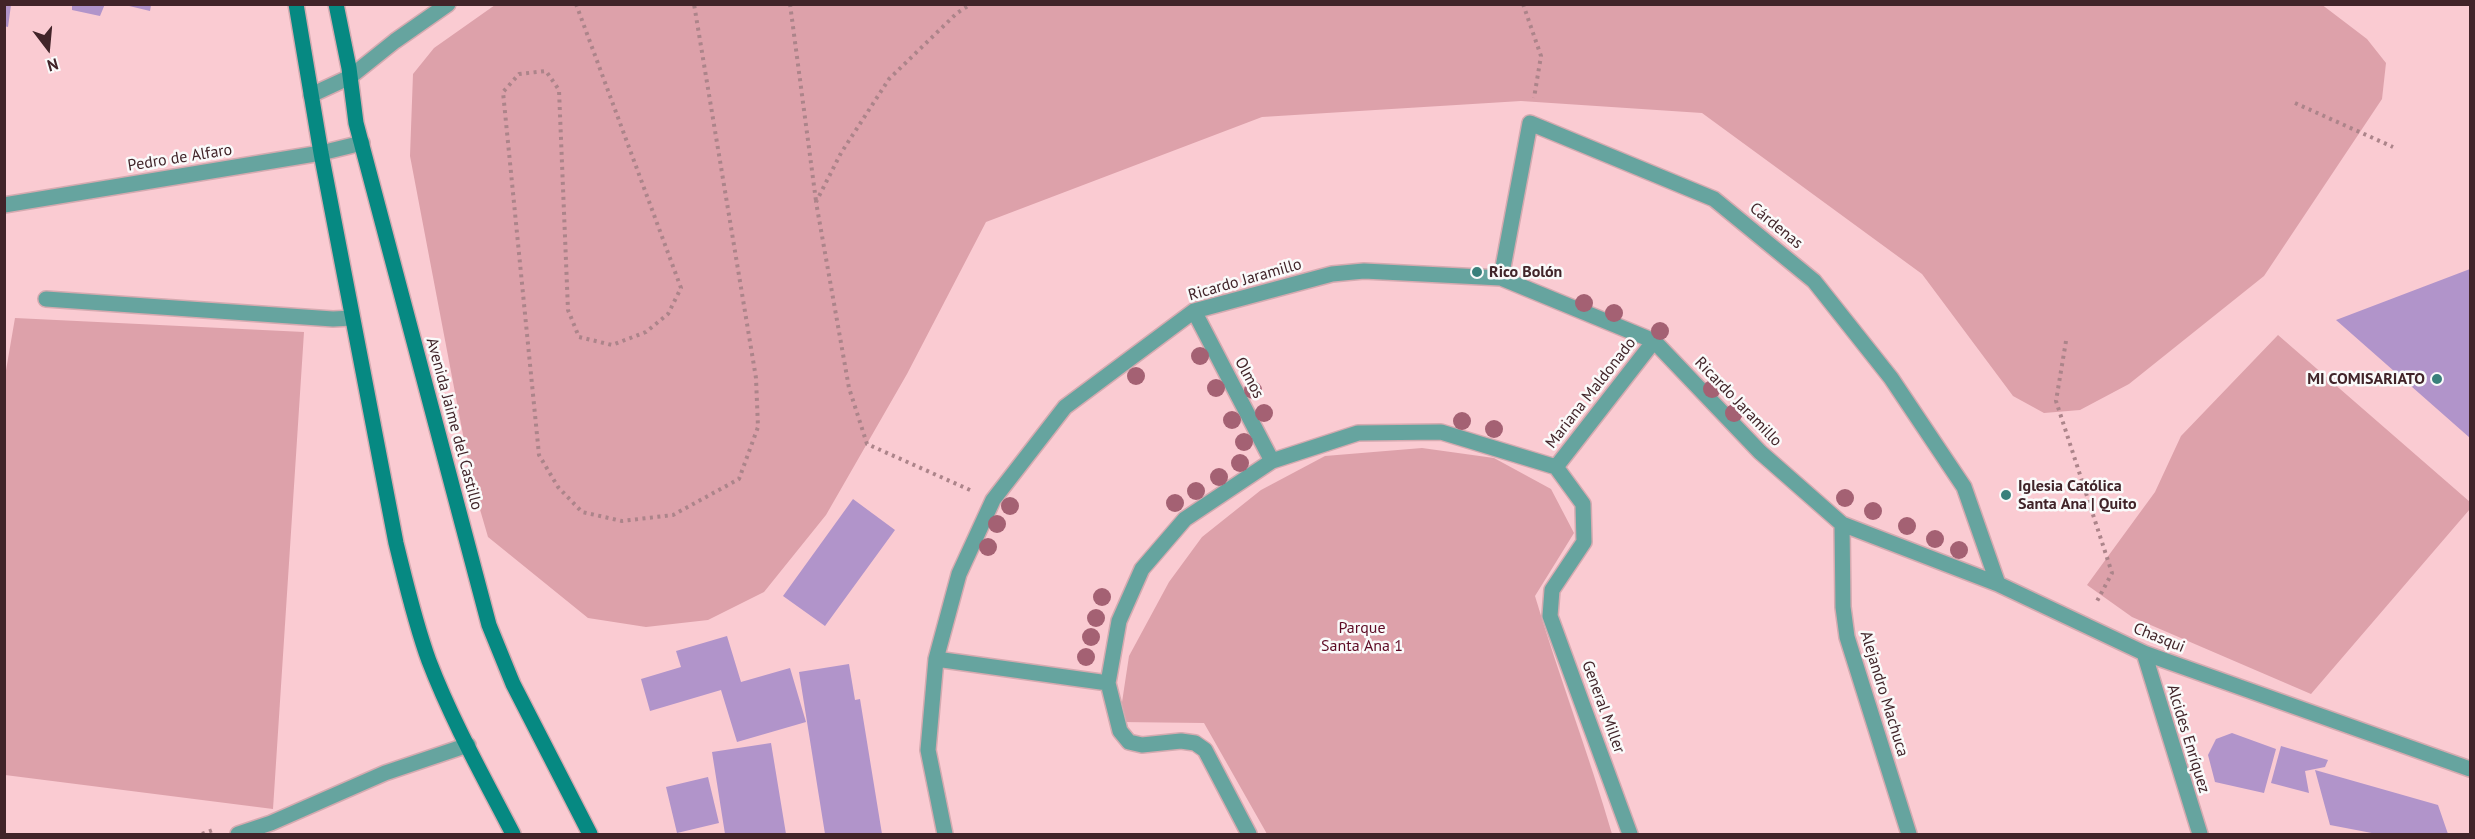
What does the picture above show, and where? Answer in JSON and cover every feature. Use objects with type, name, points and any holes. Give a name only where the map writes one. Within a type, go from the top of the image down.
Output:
[{"type":"main road","points":[[296,4],[352,318],[396,543],[411,606],[430,662],[468,745],[513,834]]},
{"type":"main road","name":"Avenida Jaime del Castillo","points":[[336,4],[350,76],[356,123],[489,625],[513,684],[589,832]]},
{"type":"street","points":[[311,95],[350,76],[448,4]]},
{"type":"street","points":[[1501,278],[1530,123]]},
{"type":"street","name":"Cárdenas","points":[[1530,123],[1714,199],[1814,281],[1892,378],[1964,488],[1998,584]]},
{"type":"street","name":"Pedro de Alfaro","points":[[4,205],[321,153],[362,143]]},
{"type":"street","name":"Ricardo Jaramillo","points":[[945,834],[928,750],[936,659],[959,574],[993,500],[1065,407],[1194,311],[1343,273],[1364,271],[1501,278],[1654,341],[1760,452],[1842,524]]},
{"type":"street","points":[[46,299],[333,320],[352,318]]},
{"type":"street","name":"Olmos","points":[[1194,311],[1272,461]]},
{"type":"street","name":"Mariana Maldonado","points":[[1556,467],[1654,341]]},
{"type":"street","name":"Mariana Maldonado","points":[[1249,834],[1205,750],[1195,743],[1181,741],[1142,745],[1129,742],[1120,731],[1108,683],[1119,621],[1142,569],[1185,519],[1272,461],[1358,433],[1441,432],[1556,467],[1583,504],[1584,542],[1552,590]]},
{"type":"street","name":"Chasqui","points":[[1842,524],[1998,584],[2144,653],[2470,769]]},
{"type":"street","name":"Alejandro Machuca","points":[[1842,524],[1843,607],[1847,637],[1909,834]]},
{"type":"street","name":"General Miller","points":[[1552,590],[1550,616],[1630,834]]},
{"type":"street","name":"Alcides Enríquez","points":[[2144,653],[2200,834]]},
{"type":"street","points":[[936,659],[1108,683]]},
{"type":"street","points":[[238,834],[271,823],[385,773],[468,745]]},
{"type":"path","points":[[576,4],[681,288],[668,314],[646,332],[612,345],[579,337],[568,310],[559,90],[546,71],[519,74],[503,92],[539,455],[558,487],[582,512],[622,521],[673,514],[739,478],[758,427],[756,378],[694,4]]},
{"type":"path","points":[[790,4],[816,202],[849,388],[867,444],[993,500]]},
{"type":"path","points":[[816,202],[841,153],[889,79],[957,13],[971,4]]},
{"type":"path","points":[[1523,4],[1541,56],[1530,123]]},
{"type":"path","points":[[2295,103],[2393,147]]},
{"type":"path","points":[[2066,341],[2056,401],[2112,573],[2085,625]]},
{"type":"green space","points":[[2321,4],[2367,39],[2386,63],[2382,99],[2264,276],[2129,384],[2080,410],[2044,413],[2013,396],[1922,274],[1702,113],[1521,101],[1262,117],[986,222],[907,374],[826,515],[764,592],[708,620],[646,627],[588,618],[488,537],[472,482],[410,156],[413,74],[434,48],[495,5]]},
{"type":"green space","points":[[15,318],[304,332],[273,809],[5,775],[4,382]]},
{"type":"green space","points":[[2278,335],[2470,502],[2470,509],[2311,694],[2132,617],[2087,585],[2155,492],[2181,436]]},
{"type":"green space","name":"Parque Santa Ana 1","points":[[1422,448],[1494,458],[1551,489],[1574,533],[1535,596],[1612,834],[1267,834],[1204,723],[1119,722],[1129,656],[1169,582],[1202,537],[1261,490],[1325,456]]},
{"type":"building","points":[[72,4],[105,4],[100,16],[72,10]]},
{"type":"building","points":[[4,5],[11,5],[8,27],[4,26]]},
{"type":"building","points":[[125,5],[151,5],[150,11]]},
{"type":"building","name":"MI COMISARIATO","points":[[2470,269],[2470,438],[2336,320]]},
{"type":"building","points":[[853,499],[895,530],[825,626],[783,596]]},
{"type":"building","points":[[727,636],[741,682],[790,668],[806,722],[737,742],[721,690],[650,711],[641,679],[681,667],[676,651]]},
{"type":"building","points":[[849,664],[855,700],[860,699],[882,834],[825,834],[799,672]]},
{"type":"building","points":[[2232,733],[2276,749],[2264,793],[2215,782],[2208,755],[2216,739]]},
{"type":"building","points":[[771,743],[786,834],[725,834],[712,752]]},
{"type":"building","points":[[2281,746],[2328,760],[2325,767],[2305,771],[2309,793],[2271,783]]},
{"type":"building","points":[[2315,770],[2438,805],[2448,834],[2377,834],[2330,825]]},
{"type":"building","points":[[708,777],[719,823],[677,833],[666,787]]},
{"type":"place","name":"Rico Bolón","points":[[1477,272]]},
{"type":"place","name":"MI COMISARIATO","points":[[2437,379]]},
{"type":"place","name":"Iglesia Católica Santa Ana | Quito","points":[[2006,495]]}]
